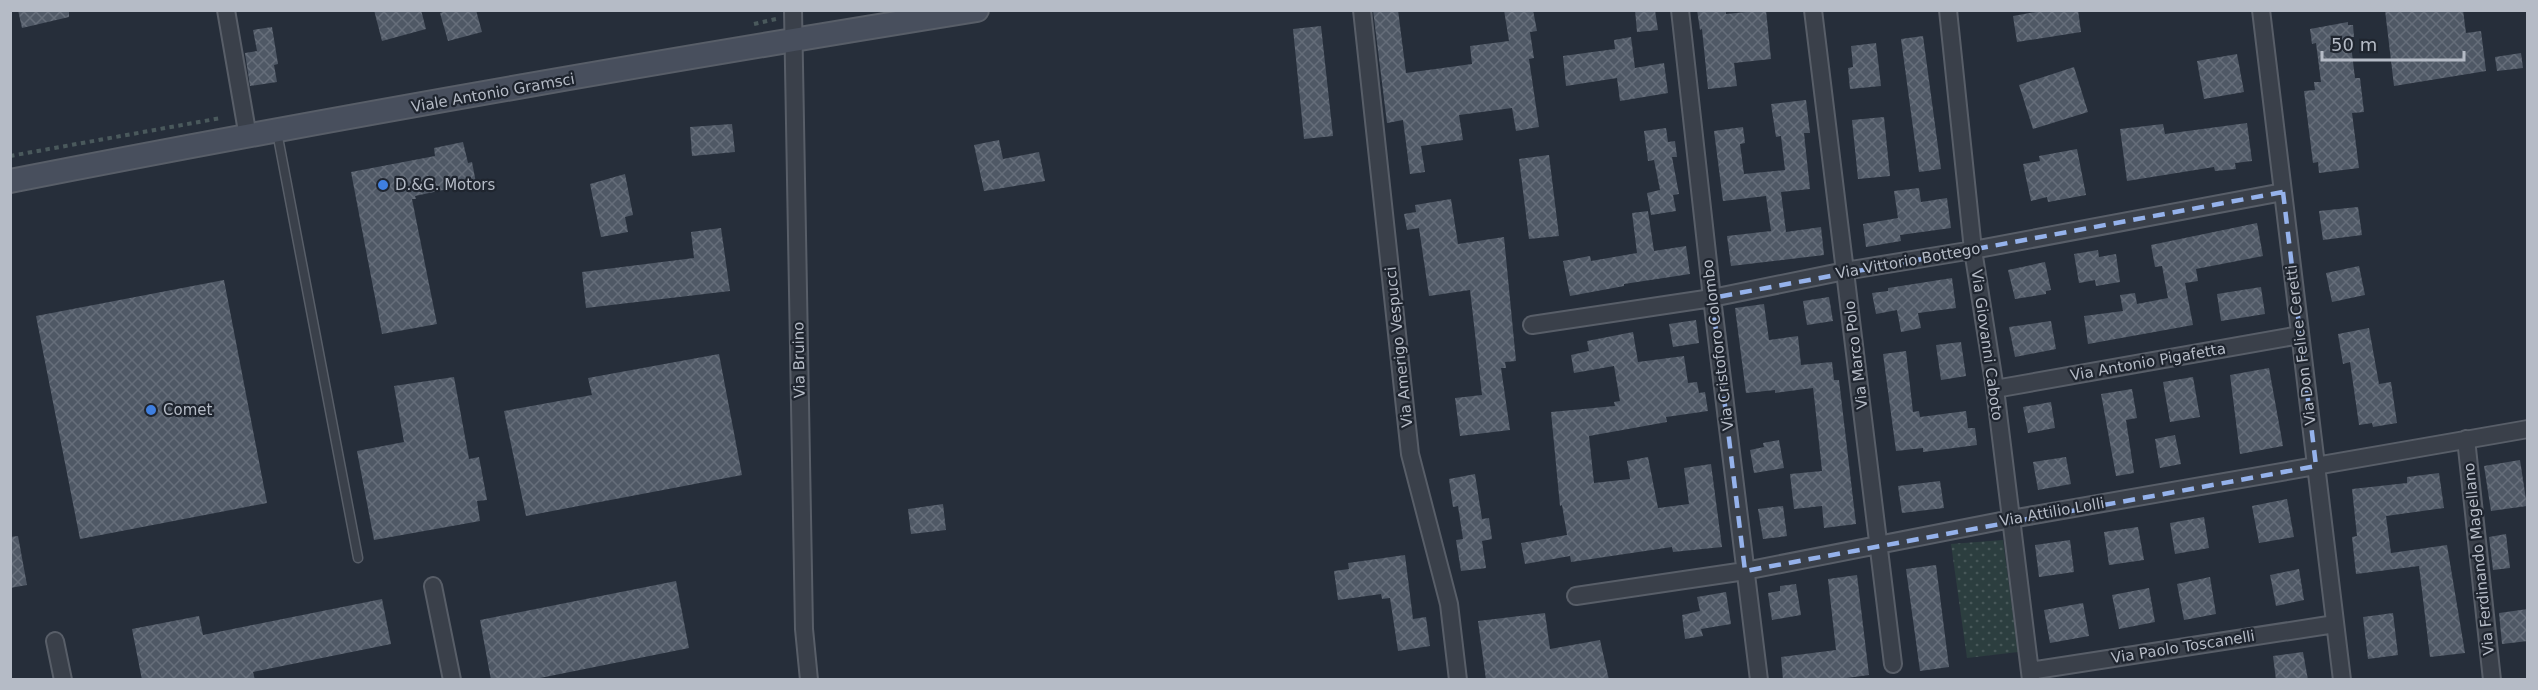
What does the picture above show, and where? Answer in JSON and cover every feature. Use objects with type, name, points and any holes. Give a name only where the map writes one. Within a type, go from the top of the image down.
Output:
[{"type":"street","points":[[226,10],[248,137]]},
{"type":"street","name":"Via Bruino","points":[[793,10],[804,629],[808,680]]},
{"type":"street","name":"Viale Antonio Gramsci","points":[[10,181],[793,40],[977,10]]},
{"type":"street","name":"Via Amerigo Vespucci","points":[[1362,10],[1410,454],[1449,604],[1458,680]]},
{"type":"street","name":"Via Cristoforo Colombo","points":[[1680,10],[1712,298],[1759,680]]},
{"type":"street","name":"Via Marco Polo","points":[[1813,10],[1893,664]]},
{"type":"street","name":"Via Giovanni Caboto","points":[[1948,10],[1973,250],[1995,389],[2030,675]]},
{"type":"street","name":"Via Don Felice Ceretti","points":[[2261,10],[2342,680]]},
{"type":"street","name":"Via Vittorio Bottego","points":[[1532,325],[1712,298],[1845,271],[1973,250],[2283,192]]},
{"type":"street","name":"Via Antonio Pigafetta","points":[[1995,389],[2300,335]]},
{"type":"street","name":"Via Attilio Lolli","points":[[1576,596],[1745,571],[2011,519],[2528,429]]},
{"type":"street","name":"Via Ferdinando Magellano","points":[[2466,439],[2492,680]]},
{"type":"street","points":[[433,586],[452,680]]},
{"type":"street","name":"Via Paolo Toscanelli","points":[[2030,675],[2335,624]]},
{"type":"street","points":[[55,641],[63,680]]},
{"type":"lane","points":[[276,132],[358,558]]},
{"type":"highlighted area","points":[[2283,192],[2316,466],[1745,571],[1712,298]]},
{"type":"shaded area","points":[[2003,540],[2018,652],[1967,658],[1951,544]]},
{"type":"building","points":[[18,10],[69,10],[69,17],[22,28]]},
{"type":"building","points":[[374,10],[421,10],[426,29],[382,41]]},
{"type":"building","points":[[448,10],[476,10],[482,32],[448,41],[440,13]]},
{"type":"building","points":[[1373,10],[1398,10],[1406,73],[1472,64],[1470,46],[1509,41],[1504,10],[1533,10],[1537,31],[1530,32],[1534,58],[1529,59],[1539,127],[1516,131],[1512,108],[1459,115],[1463,140],[1421,146],[1425,172],[1410,174],[1403,120],[1387,123]]},
{"type":"building","points":[[1635,10],[1655,10],[1658,30],[1637,32]]},
{"type":"building","points":[[1697,10],[1726,10],[1726,14],[1766,10],[1771,59],[1734,63],[1737,86],[1708,89],[1702,29],[1700,30]]},
{"type":"building","points":[[2047,10],[2078,10],[2081,32],[2017,42],[2013,16]]},
{"type":"building","points":[[2385,10],[2463,10],[2466,33],[2481,31],[2486,71],[2394,86]]},
{"type":"building","points":[[2348,22],[2348,25],[2353,25],[2354,37],[2350,37],[2355,78],[2360,78],[2364,112],[2352,113],[2359,168],[2319,173],[2318,162],[2313,163],[2304,91],[2315,90],[2314,82],[2321,82],[2316,43],[2312,44],[2310,29]]},
{"type":"building","points":[[1321,26],[1333,136],[1304,139],[1293,29]]},
{"type":"building","points":[[272,27],[278,64],[274,65],[277,82],[250,86],[245,53],[257,51],[253,30]]},
{"type":"building","points":[[1923,36],[1941,169],[1919,172],[1901,39]]},
{"type":"building","points":[[1631,37],[1635,68],[1664,63],[1668,93],[1620,101],[1617,78],[1566,86],[1563,56],[1615,49],[1614,40]]},
{"type":"building","points":[[1876,43],[1881,86],[1850,89],[1848,68],[1853,67],[1851,46]]},
{"type":"building","points":[[2521,53],[2523,68],[2497,71],[2495,57]]},
{"type":"building","points":[[2237,54],[2244,92],[2204,99],[2197,61]]},
{"type":"building","points":[[2074,67],[2088,112],[2033,129],[2019,85]]},
{"type":"building","points":[[1806,100],[1810,133],[1804,133],[1810,189],[1781,192],[1786,232],[1821,227],[1824,255],[1731,266],[1727,236],[1771,231],[1766,196],[1723,201],[1714,131],[1743,127],[1745,143],[1740,144],[1744,174],[1785,170],[1781,136],[1776,137],[1771,104]]},
{"type":"building","points":[[1884,117],[1890,176],[1858,179],[1852,120]]},
{"type":"building","points":[[2247,123],[2252,161],[2235,163],[2236,169],[2215,171],[2214,167],[2127,181],[2120,129],[2163,124],[2165,134]]},
{"type":"building","points":[[732,124],[735,152],[692,156],[690,127]]},
{"type":"building","points":[[1666,128],[1668,142],[1675,141],[1677,157],[1672,157],[1679,194],[1673,195],[1676,211],[1651,215],[1647,193],[1660,190],[1654,160],[1648,161],[1644,131]]},
{"type":"building","points":[[999,140],[1003,159],[1039,152],[1045,181],[984,191],[974,145]]},
{"type":"building","points":[[463,142],[468,163],[472,162],[476,183],[415,196],[416,199],[412,199],[437,324],[382,334],[351,172],[435,156],[434,148]]},
{"type":"building","points":[[2077,149],[2086,195],[2048,202],[2047,197],[2031,201],[2023,164],[2040,161],[2039,156]]},
{"type":"building","points":[[1549,155],[1559,236],[1529,239],[1519,159]]},
{"type":"building","points":[[625,174],[633,215],[625,217],[628,232],[601,237],[590,184]]},
{"type":"building","points":[[1919,188],[1921,202],[1947,198],[1951,228],[1900,235],[1901,241],[1866,247],[1863,224],[1898,218],[1894,191]]},
{"type":"building","points":[[1451,199],[1458,244],[1504,237],[1516,361],[1505,362],[1506,368],[1501,368],[1510,430],[1460,436],[1455,398],[1482,395],[1470,290],[1429,296],[1419,228],[1407,230],[1404,214],[1416,212],[1415,205]]},
{"type":"building","points":[[2358,207],[2362,235],[2323,240],[2319,211]]},
{"type":"building","points":[[1648,211],[1654,251],[1686,246],[1690,274],[1624,284],[1624,286],[1570,296],[1563,261],[1590,256],[1591,261],[1637,253],[1632,213]]},
{"type":"building","points":[[2257,223],[2263,256],[2196,269],[2198,281],[2185,283],[2193,325],[2088,344],[2084,316],[2123,311],[2120,295],[2135,293],[2137,304],[2168,298],[2162,266],[2155,267],[2151,245]]},
{"type":"building","points":[[721,228],[730,291],[586,308],[582,272],[694,258],[691,232]]},
{"type":"building","points":[[2098,250],[2099,257],[2116,254],[2120,282],[2096,286],[2095,280],[2079,283],[2074,254]]},
{"type":"building","points":[[2045,262],[2051,290],[2046,291],[2046,294],[2015,299],[2008,270]]},
{"type":"building","points":[[2359,266],[2365,295],[2332,302],[2326,273]]},
{"type":"building","points":[[1952,278],[1956,308],[1918,313],[1921,328],[1901,332],[1897,310],[1876,314],[1872,293],[1888,291],[1888,288]]},
{"type":"building","name":"Comet","points":[[224,280],[267,503],[80,539],[36,316]]},
{"type":"building","points":[[2261,287],[2265,314],[2221,321],[2217,294]]},
{"type":"building","points":[[1829,297],[1833,321],[1807,325],[1803,301]]},
{"type":"building","points":[[1764,304],[1769,340],[1798,336],[1801,365],[1832,362],[1834,380],[1839,380],[1856,524],[1824,528],[1822,506],[1794,509],[1790,474],[1822,471],[1813,388],[1775,393],[1775,390],[1746,393],[1735,308]]},
{"type":"building","points":[[1696,320],[1699,343],[1673,347],[1669,324]]},
{"type":"building","points":[[2051,321],[2056,349],[2015,357],[2009,327]]},
{"type":"building","points":[[2369,328],[2379,384],[2391,382],[2397,423],[2373,427],[2372,423],[2359,425],[2350,362],[2343,364],[2338,334]]},
{"type":"building","points":[[1633,332],[1638,362],[1684,356],[1688,383],[1697,382],[1699,393],[1705,392],[1708,411],[1666,417],[1667,422],[1589,436],[1594,483],[1630,479],[1627,461],[1648,457],[1658,508],[1689,504],[1684,468],[1711,464],[1722,547],[1673,552],[1672,547],[1571,562],[1570,556],[1525,564],[1521,543],[1567,535],[1562,505],[1560,506],[1551,412],[1615,406],[1614,402],[1620,401],[1614,366],[1574,373],[1571,355],[1589,351],[1587,341]]},
{"type":"building","points":[[1961,342],[1966,376],[1941,380],[1936,345]]},
{"type":"building","points":[[1906,351],[1913,412],[1919,411],[1920,417],[1966,411],[1968,428],[1975,428],[1977,445],[1923,452],[1923,448],[1896,451],[1883,354]]},
{"type":"building","points":[[719,354],[742,475],[526,516],[504,411],[592,395],[588,378]]},
{"type":"building","points":[[2269,368],[2283,446],[2240,454],[2230,375]]},
{"type":"building","points":[[454,377],[469,459],[479,457],[487,500],[477,501],[480,521],[374,540],[357,451],[404,442],[394,386]]},
{"type":"building","points":[[2193,377],[2200,417],[2170,422],[2163,382]]},
{"type":"building","points":[[2132,389],[2137,418],[2126,420],[2134,473],[2116,476],[2101,394]]},
{"type":"building","points":[[2051,402],[2055,428],[2028,433],[2023,407]]},
{"type":"building","points":[[2175,435],[2181,464],[2160,468],[2155,439]]},
{"type":"building","points":[[1779,440],[1784,468],[1754,473],[1750,450],[1764,447],[1763,443]]},
{"type":"building","points":[[2066,457],[2071,484],[2038,490],[2033,462]]},
{"type":"building","points":[[2520,460],[2527,506],[2491,511],[2484,466]]},
{"type":"building","points":[[2439,473],[2444,508],[2386,516],[2391,553],[2447,545],[2465,653],[2430,657],[2419,566],[2356,574],[2352,537],[2357,536],[2352,489],[2407,483],[2407,477]]},
{"type":"building","points":[[1475,474],[1482,519],[1489,518],[1492,539],[1482,541],[1486,568],[1461,571],[1456,540],[1463,539],[1458,506],[1453,507],[1449,479]]},
{"type":"building","points":[[1940,481],[1944,508],[1902,513],[1898,486]]},
{"type":"building","points":[[2287,499],[2294,537],[2259,543],[2252,506]]},
{"type":"building","points":[[943,504],[946,530],[911,534],[908,509]]},
{"type":"building","points":[[1783,506],[1787,536],[1763,539],[1758,509]]},
{"type":"building","points":[[2204,517],[2209,548],[2175,554],[2170,523]]},
{"type":"building","points":[[2138,527],[2144,560],[2109,565],[2104,532]]},
{"type":"building","points":[[2506,534],[2510,568],[2493,570],[2489,537]]},
{"type":"building","points":[[18,536],[27,585],[10,588],[10,537]]},
{"type":"building","points":[[2070,540],[2074,572],[2039,577],[2035,545]]},
{"type":"building","points":[[1405,555],[1413,619],[1426,617],[1430,646],[1398,651],[1390,598],[1382,599],[1381,594],[1338,600],[1334,571],[1349,569],[1348,563]]},
{"type":"building","points":[[1936,565],[1949,667],[1920,671],[1906,569]]},
{"type":"building","points":[[2299,569],[2304,600],[2276,606],[2270,575]]},
{"type":"building","points":[[1857,575],[1869,675],[1832,680],[1783,680],[1781,657],[1836,650],[1828,579]]},
{"type":"building","points":[[2210,577],[2216,614],[2184,620],[2177,584]]},
{"type":"building","points":[[676,581],[689,648],[530,680],[491,680],[480,620]]},
{"type":"building","points":[[1796,584],[1801,615],[1772,620],[1768,593],[1780,591],[1780,586]]},
{"type":"building","points":[[2149,588],[2155,622],[2119,629],[2112,595]]},
{"type":"building","points":[[1726,592],[1731,624],[1701,629],[1703,636],[1685,639],[1682,615],[1700,611],[1697,597]]},
{"type":"building","points":[[382,599],[391,644],[253,672],[255,680],[142,680],[132,629],[199,616],[203,635]]},
{"type":"building","points":[[2083,603],[2089,636],[2050,643],[2044,610]]},
{"type":"building","points":[[2528,609],[2528,641],[2502,644],[2499,613]]},
{"type":"building","points":[[1545,613],[1550,649],[1600,640],[1609,680],[1486,680],[1478,621]]},
{"type":"building","points":[[2393,613],[2398,655],[2368,659],[2363,617]]},
{"type":"building","points":[[2303,652],[2308,680],[2276,680],[2273,656]]},
{"type":"place","name":"D.&G. Motors","points":[[383,185]]},
{"type":"place","name":"Comet","points":[[151,410]]}]
